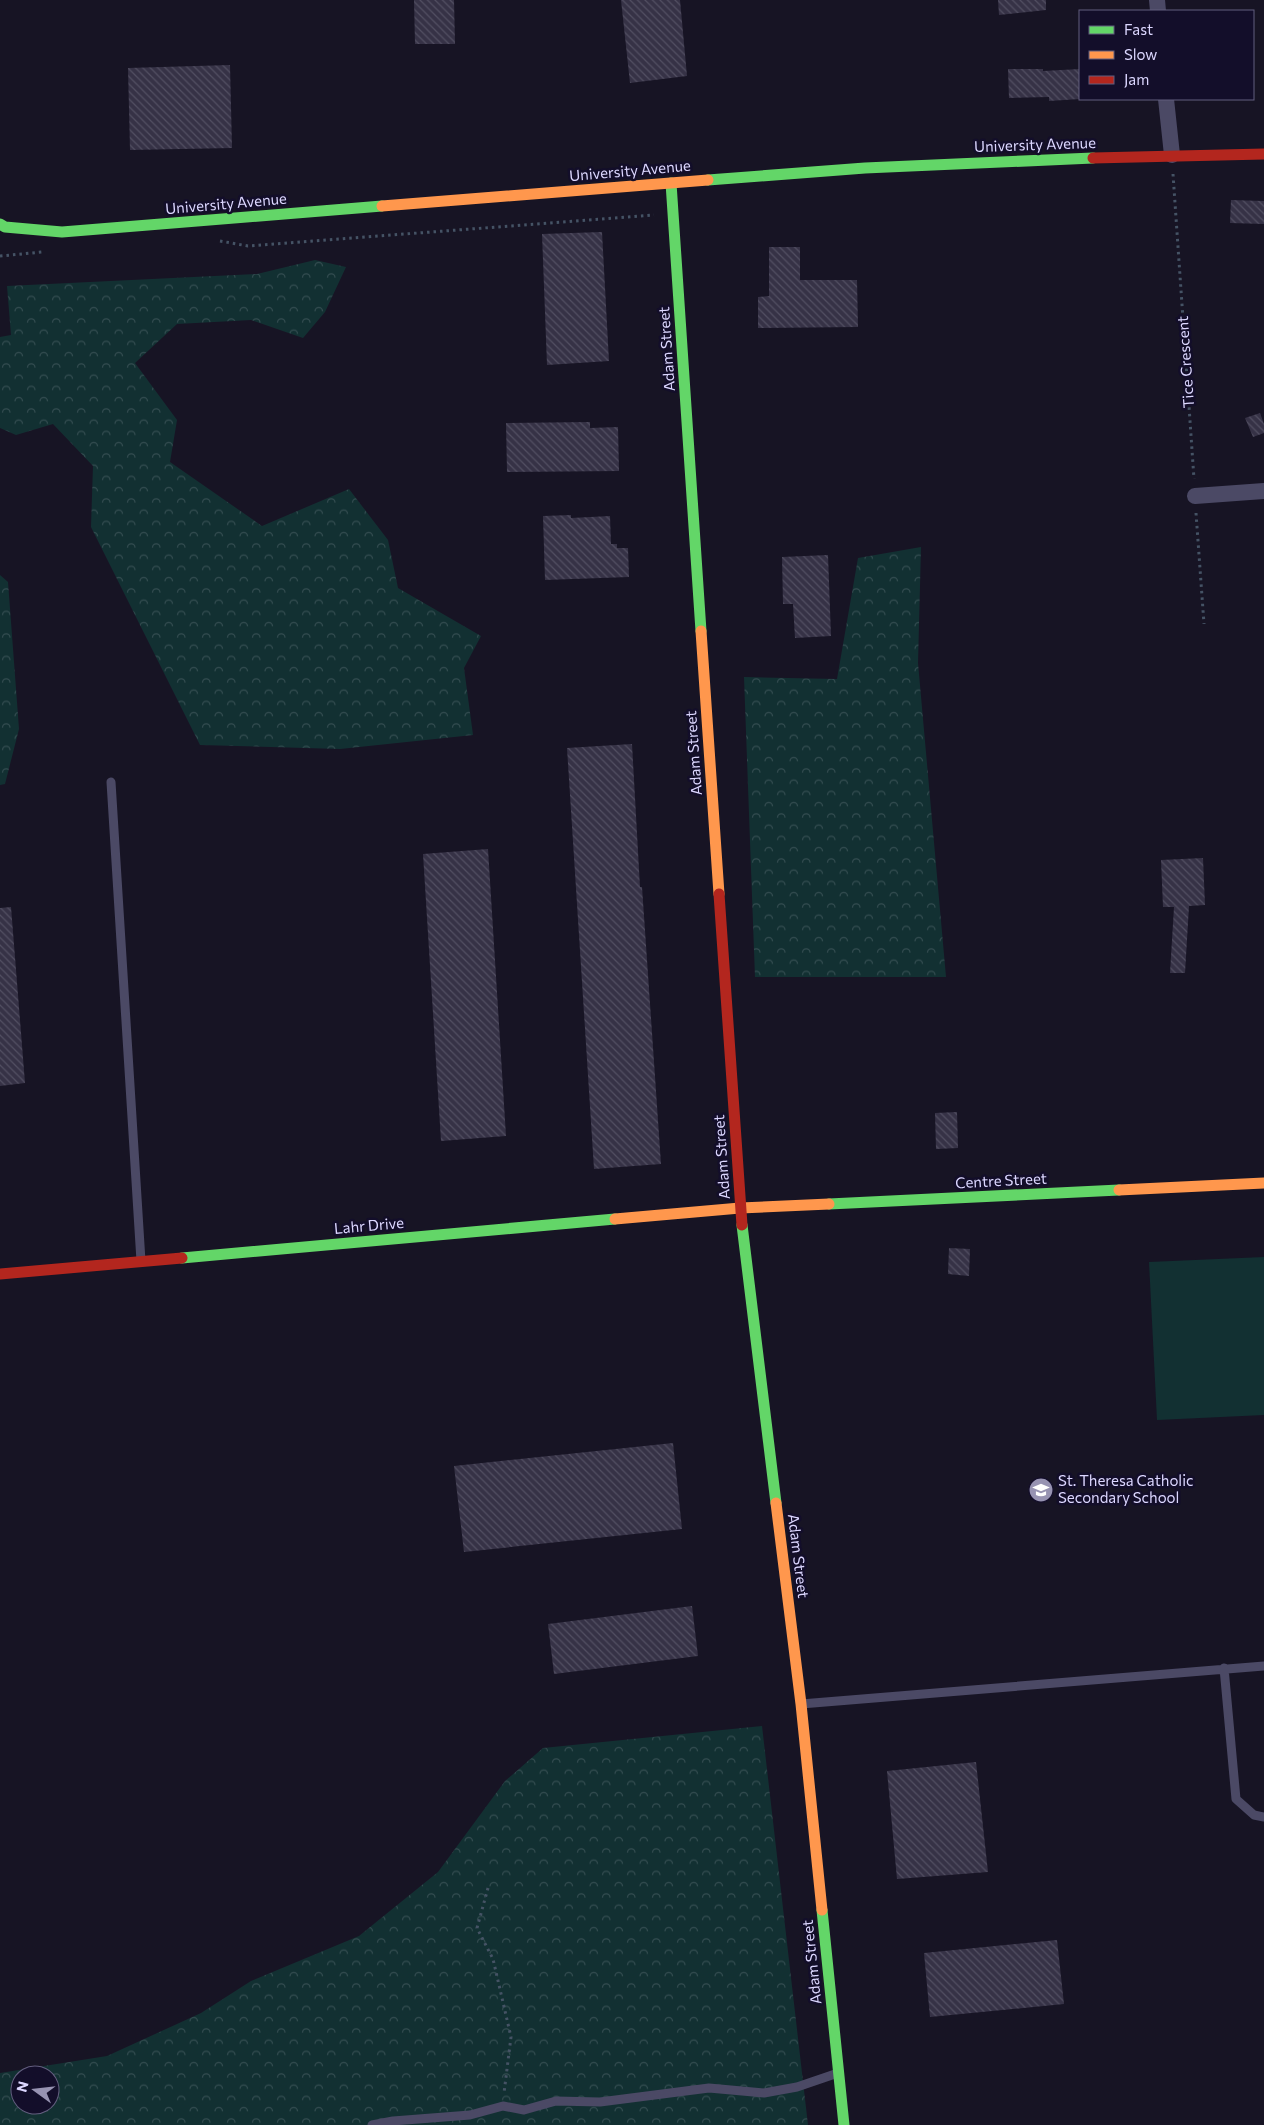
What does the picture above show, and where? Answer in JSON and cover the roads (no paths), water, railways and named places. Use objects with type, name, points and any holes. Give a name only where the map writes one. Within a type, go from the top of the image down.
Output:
[{"type":"street","points":[[1166,100],[1172,155]]},
{"type":"street","name":"University Avenue","points":[[0,224],[5,227],[62,232],[865,168],[1172,155],[1264,154]]},
{"type":"street","name":"Adam Street","points":[[671,183],[740,1208],[801,1704],[844,2125]]},
{"type":"street","points":[[1195,496],[1264,491]]},
{"type":"street","name":"Centre Street","points":[[740,1208],[1264,1183]]},
{"type":"street","name":"Lahr Drive","points":[[0,1274],[740,1208]]},
{"type":"lane","points":[[111,782],[141,1261]]},
{"type":"lane","points":[[801,1704],[1264,1666]]},
{"type":"lane","points":[[1224,1668],[1236,1799],[1254,1815],[1264,1817]]},
{"type":"lane","points":[[372,2125],[393,2121],[470,2115],[503,2106],[524,2110],[556,2100],[600,2102],[709,2088],[764,2092],[797,2087],[838,2073]]},
{"type":"place","name":"St. Theresa Catholic Secondary School","points":[[1041,1490]]}]
